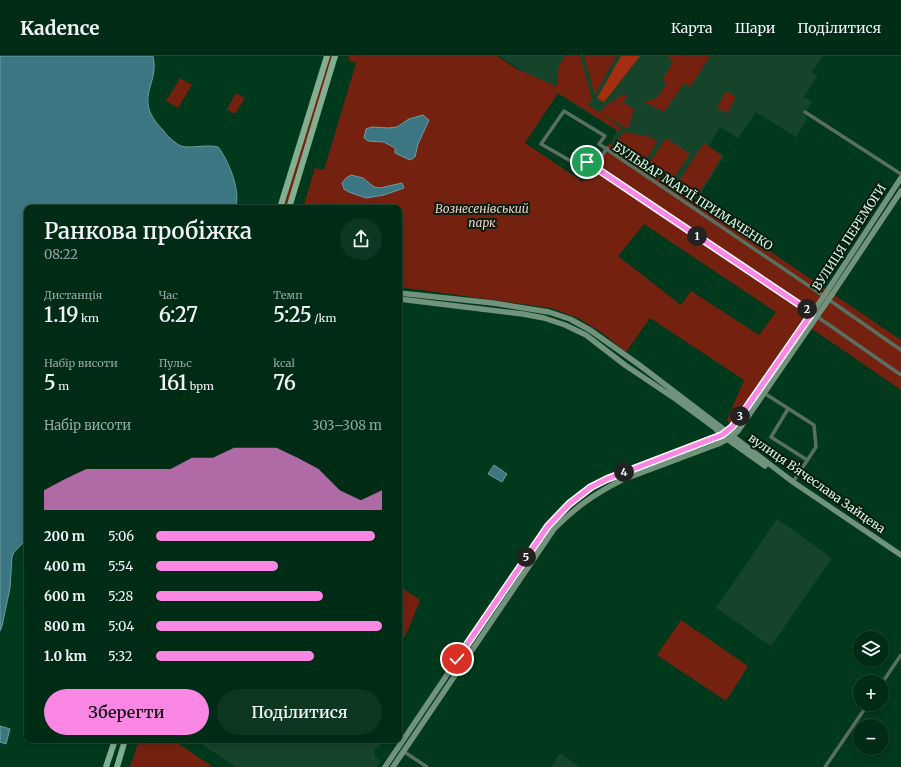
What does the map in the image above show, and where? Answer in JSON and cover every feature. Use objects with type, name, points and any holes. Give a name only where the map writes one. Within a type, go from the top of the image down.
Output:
[{"type":"main road","points":[[281,205],[327,56]]},
{"type":"main road","points":[[290,205],[335,56]]},
{"type":"main road","name":"ВУЛИЦЯ ПЕРЕМОГИ","points":[[827,298],[901,178]]},
{"type":"main road","name":"ВУЛИЦЯ ПЕРЕМОГИ","points":[[402,742],[548,526],[575,498],[591,487],[607,479],[738,431],[764,394],[820,307],[901,191]]},
{"type":"main road","name":"вулиця Вʼячеслава Зайцева","points":[[402,293],[528,308],[549,312],[570,319],[590,330],[638,364],[727,436],[901,559]]},
{"type":"main road","name":"вулиця Вʼячеслава Зайцева","points":[[402,299],[523,314],[544,318],[565,325],[586,335],[625,365],[715,428],[901,555]]},
{"type":"main road","name":"ВУЛИЦЯ ПЕРЕМОГИ","points":[[393,767],[554,529],[580,505],[608,487],[622,480],[718,444],[727,436],[815,315]]},
{"type":"main road","points":[[575,498],[575,504],[580,505]]},
{"type":"main road","points":[[565,508],[568,509],[569,514]]},
{"type":"main road","points":[[106,767],[113,743]]},
{"type":"main road","points":[[117,767],[123,743]]},
{"type":"main road","name":"ВУЛИЦЯ ПЕРЕМОГИ","points":[[385,767],[401,743]]},
{"type":"main road","points":[[110,753],[113,750],[119,753],[119,760]]},
{"type":"street","points":[[607,148],[600,144],[605,136],[564,111],[541,144],[583,168],[587,162],[595,167],[815,315],[901,375]]},
{"type":"street","points":[[805,112],[901,174]]},
{"type":"street","name":"БУЛЬВАР МАРІЇ ПРИМАЧЕНКО","points":[[595,167],[607,148],[901,350]]},
{"type":"street","points":[[764,394],[814,426],[816,447],[793,482]]},
{"type":"street","points":[[788,409],[770,437],[807,460]]},
{"type":"street","points":[[888,675],[901,656]]},
{"type":"street","points":[[826,767],[863,711]]},
{"type":"street","points":[[404,751],[428,767]]},
{"type":"shaded area","points":[[499,56],[823,56],[812,72],[817,77],[804,97],[812,102],[804,114],[807,119],[796,137],[756,112],[738,138],[720,127],[709,146],[724,156],[697,200],[611,143],[617,131]]},
{"type":"shaded area","points":[[621,56],[640,56],[604,102],[597,98]]},
{"type":"shaded area","points":[[777,519],[832,558],[771,646],[716,608]]},
{"type":"shaded area","points":[[200,743],[384,743],[374,750],[375,757],[381,761],[377,767],[236,767]]},
{"type":"shaded area","points":[[560,753],[580,767],[551,767]]},
{"type":"green space","points":[[329,56],[333,56],[287,205],[284,205]]},
{"type":"green space","name":"Вознесенівський парк","points":[[349,56],[497,56],[517,69],[558,87],[558,74],[562,60],[565,56],[580,56],[592,99],[588,105],[600,113],[605,106],[624,94],[627,97],[623,102],[634,109],[628,129],[602,114],[621,128],[610,143],[901,340],[901,390],[802,322],[732,425],[727,420],[744,380],[650,318],[626,352],[601,332],[578,318],[551,308],[402,287],[402,205],[304,205],[315,168],[324,170],[356,63],[348,60]],"holes":[[[558,93],[618,131],[583,182],[525,143]],[[644,224],[776,312],[759,335],[691,291],[681,305],[618,256]]]},
{"type":"green space","points":[[584,56],[616,56],[595,95]]},
{"type":"green space","points":[[669,56],[710,56],[691,86],[684,83],[664,112],[644,102],[657,98],[666,85],[663,78],[673,62],[668,58]]},
{"type":"green space","points":[[180,78],[192,85],[178,108],[166,101]]},
{"type":"green space","points":[[726,91],[736,97],[727,113],[717,108]]},
{"type":"green space","points":[[236,93],[245,98],[235,114],[227,109]]},
{"type":"green space","points":[[624,132],[651,137],[657,142],[645,161],[616,142]]},
{"type":"green space","points":[[666,138],[690,154],[671,182],[647,166]]},
{"type":"green space","points":[[704,143],[722,156],[696,198],[676,185]]},
{"type":"green space","points":[[402,588],[420,600],[402,641]]},
{"type":"green space","points":[[681,620],[748,666],[726,701],[657,655]]},
{"type":"green space","points":[[140,743],[177,743],[213,767],[130,767],[137,746]]},
{"type":"water","points":[[0,56],[153,56],[154,70],[148,104],[153,118],[169,137],[181,146],[218,147],[226,159],[233,176],[237,194],[237,202],[236,205],[24,205],[24,542],[14,552],[12,557],[10,588],[0,631]]},
{"type":"water","points":[[423,115],[429,120],[418,144],[415,157],[410,160],[395,153],[395,148],[384,142],[368,141],[364,138],[366,129],[372,127],[397,127],[409,119]]},
{"type":"water","points":[[351,175],[363,178],[374,187],[380,188],[402,183],[404,188],[384,195],[366,198],[344,189],[342,183]]},
{"type":"water","points":[[494,465],[507,474],[502,482],[488,474]]},
{"type":"water","points":[[0,726],[10,729],[6,744],[0,742]]},
{"type":"route","points":[[457,659],[460,657],[548,526],[575,498],[591,487],[607,479],[714,439],[727,432],[740,417],[812,313],[587,162]]}]
